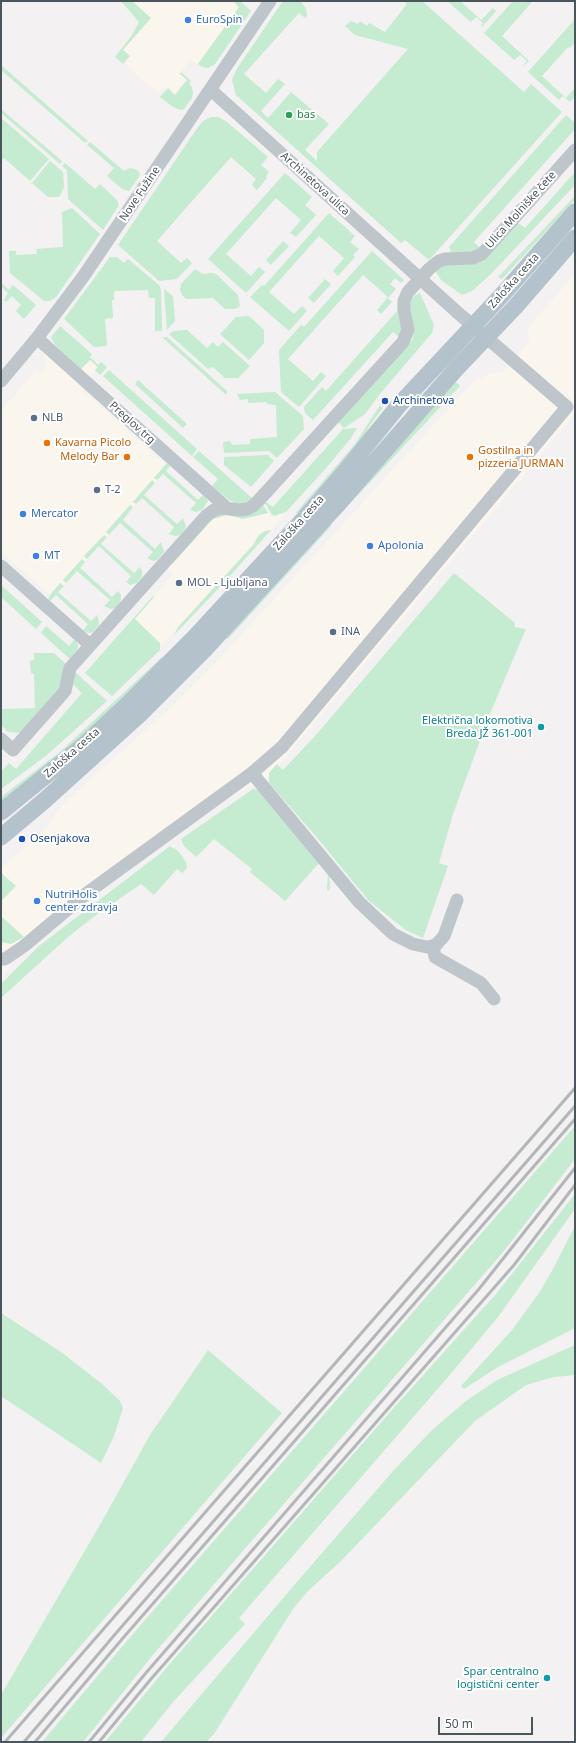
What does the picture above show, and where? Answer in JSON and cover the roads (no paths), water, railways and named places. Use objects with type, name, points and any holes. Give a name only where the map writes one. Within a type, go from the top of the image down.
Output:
[{"type":"main road","name":"Zaloška cesta","points":[[1,812],[85,744],[182,651],[343,474],[400,404],[473,326],[575,212]]},
{"type":"main road","name":"Zaloška cesta","points":[[1,836],[44,800],[139,715],[205,649],[248,603],[456,369],[537,283],[575,238]]},
{"type":"street","name":"Nove Fužine","points":[[1,381],[37,338],[87,271],[270,1]]},
{"type":"street","name":"Archinetova ulica","points":[[210,90],[486,337]]},
{"type":"street","name":"Ulica Molniške čete","points":[[420,278],[439,261],[450,258],[473,258],[482,254],[575,150]]},
{"type":"street","points":[[1,739],[13,750],[65,691],[68,671],[206,516],[214,510],[227,508],[240,510],[253,506],[322,431],[406,338],[408,330],[404,310],[404,301],[408,292],[420,278]]},
{"type":"street","points":[[1,959],[5,959],[24,946],[87,893],[252,773],[282,747],[293,736],[571,403],[486,337]]},
{"type":"street","name":"Preglov trg","points":[[37,338],[227,508]]},
{"type":"street","points":[[1,566],[90,645]]},
{"type":"street","points":[[252,773],[359,902],[393,934],[413,944],[427,947],[433,946],[444,936],[457,900]]},
{"type":"street","points":[[433,946],[435,957],[481,983],[494,999]]},
{"type":"railway","points":[[5,1742],[575,1088]]},
{"type":"railway","points":[[24,1742],[117,1632],[575,1106]]},
{"type":"railway","points":[[35,1742],[123,1638],[575,1119]]},
{"type":"railway","points":[[89,1742],[145,1674],[479,1289],[575,1168]]},
{"type":"railway","points":[[99,1742],[151,1679],[514,1265],[575,1185]]},
{"type":"place","name":"EuroSpin","points":[[188,20]]},
{"type":"place","name":"bas","points":[[289,115]]},
{"type":"place","name":"Archinetova","points":[[385,401]]},
{"type":"place","name":"NLB","points":[[34,418]]},
{"type":"place","name":"Kavarna Picolo","points":[[47,443]]},
{"type":"place","name":"Melody Bar","points":[[127,457]]},
{"type":"place","name":"Gostilna in pizzeria JURMAN","points":[[470,457]]},
{"type":"place","name":"T-2","points":[[97,490]]},
{"type":"place","name":"Mercator","points":[[23,514]]},
{"type":"place","name":"Apolonia","points":[[370,546]]},
{"type":"place","name":"MT","points":[[36,556]]},
{"type":"place","name":"MOL - Ljubljana","points":[[179,583]]},
{"type":"place","name":"INA","points":[[333,632]]},
{"type":"place","name":"Električna lokomotiva Breda JŽ 361-001","points":[[541,727]]},
{"type":"place","name":"Osenjakova","points":[[22,839]]},
{"type":"place","name":"NutriHolis center zdravja","points":[[37,901]]},
{"type":"place","name":"Spar centralno logistični center","points":[[547,1678]]}]
